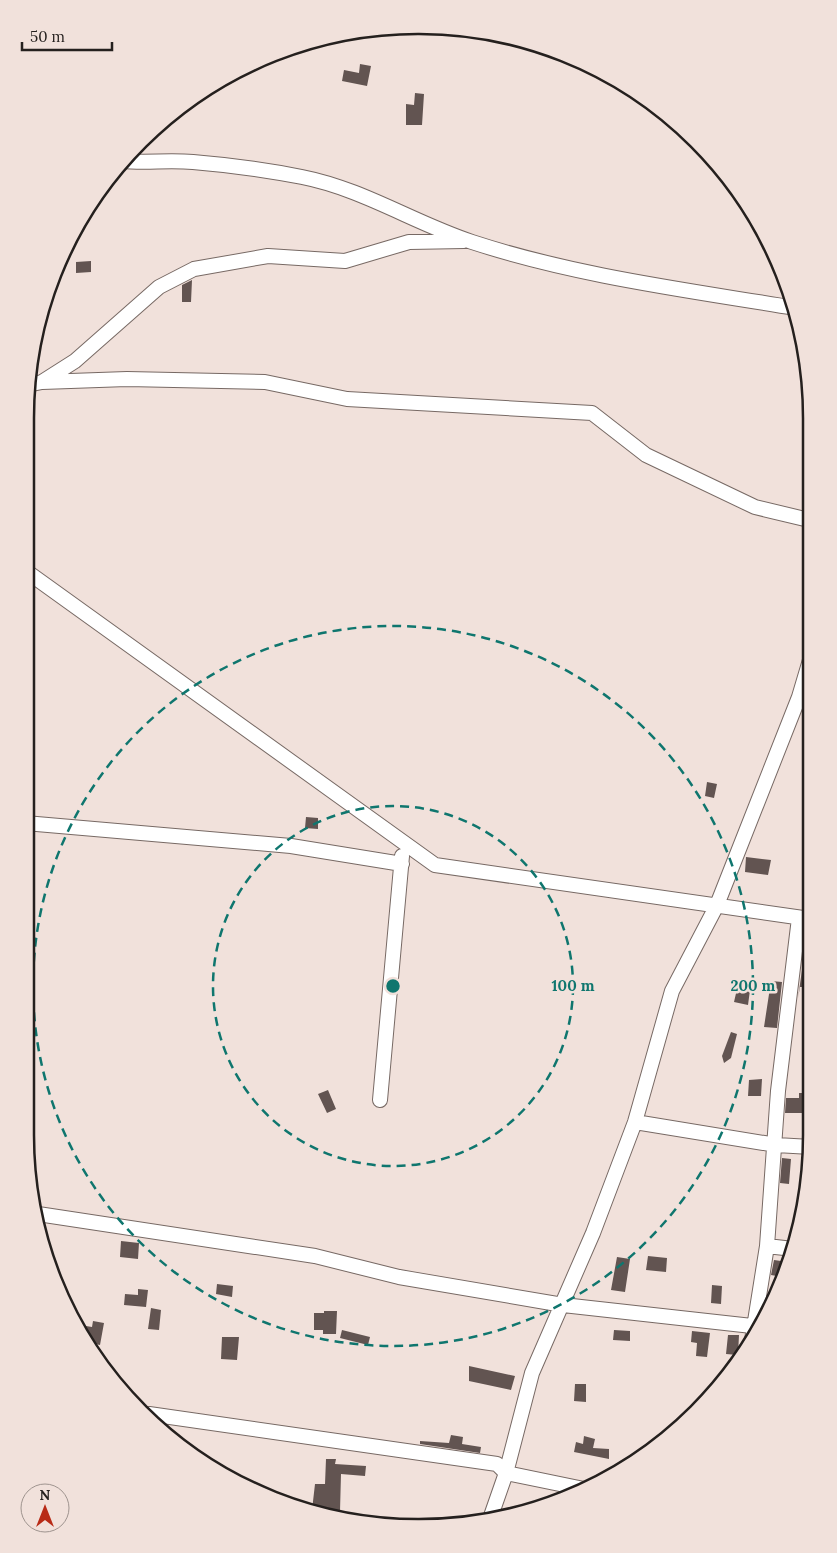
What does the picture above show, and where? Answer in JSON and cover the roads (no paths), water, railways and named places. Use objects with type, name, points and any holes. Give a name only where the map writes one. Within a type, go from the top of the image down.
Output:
[{"type":"street","points":[[132,161],[146,163],[193,162],[304,177],[371,197],[470,241],[535,261],[635,281],[786,307]]},
{"type":"street","points":[[42,382],[75,361],[159,287],[194,270],[268,256],[345,261],[409,242],[470,241]]},
{"type":"street","points":[[36,383],[127,379],[265,382],[347,400],[592,413],[646,455],[755,507],[803,519]]},
{"type":"street","points":[[34,577],[435,865],[803,918]]},
{"type":"street","points":[[492,1512],[506,1473],[532,1374],[594,1234],[634,1122],[672,991],[717,905],[803,700]]},
{"type":"street","points":[[34,824],[291,846],[402,864]]},
{"type":"street","points":[[380,1100],[403,843]]},
{"type":"street","points":[[758,1315],[776,1145],[778,1091],[803,931]]},
{"type":"street","points":[[634,1122],[776,1145],[803,1147]]},
{"type":"street","points":[[42,1215],[315,1256],[399,1277],[563,1305],[753,1326]]},
{"type":"street","points":[[767,1246],[786,1249]]},
{"type":"street","points":[[155,1415],[497,1464],[506,1473],[573,1487]]}]
